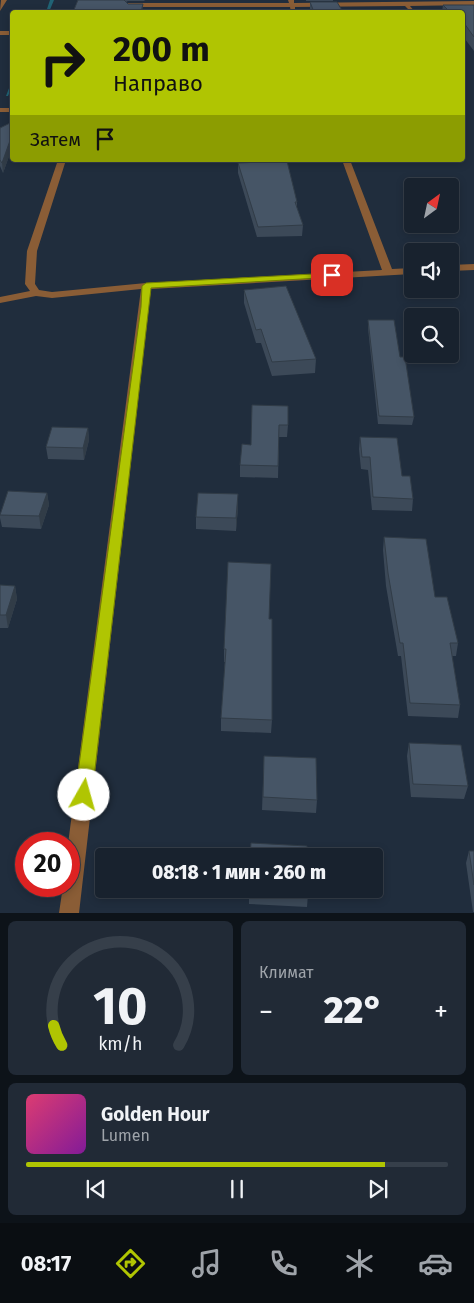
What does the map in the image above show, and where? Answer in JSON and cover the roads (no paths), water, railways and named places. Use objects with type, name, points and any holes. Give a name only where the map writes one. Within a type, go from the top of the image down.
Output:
[{"type":"street","points":[[0,9],[4,0]]},
{"type":"street","points":[[128,5],[291,2],[474,3]]},
{"type":"street","points":[[406,4],[411,10]]},
{"type":"street","points":[[36,293],[30,284],[32,251],[61,162]]},
{"type":"street","points":[[347,162],[388,272]]},
{"type":"street","points":[[459,268],[474,267]]},
{"type":"street","points":[[0,300],[36,293],[52,295],[146,286],[404,271]]},
{"type":"street","points":[[69,913],[145,307],[146,286]]},
{"type":"waterway","points":[[48,10],[52,0]]},
{"type":"waterway","points":[[7,95],[10,88]]}]
